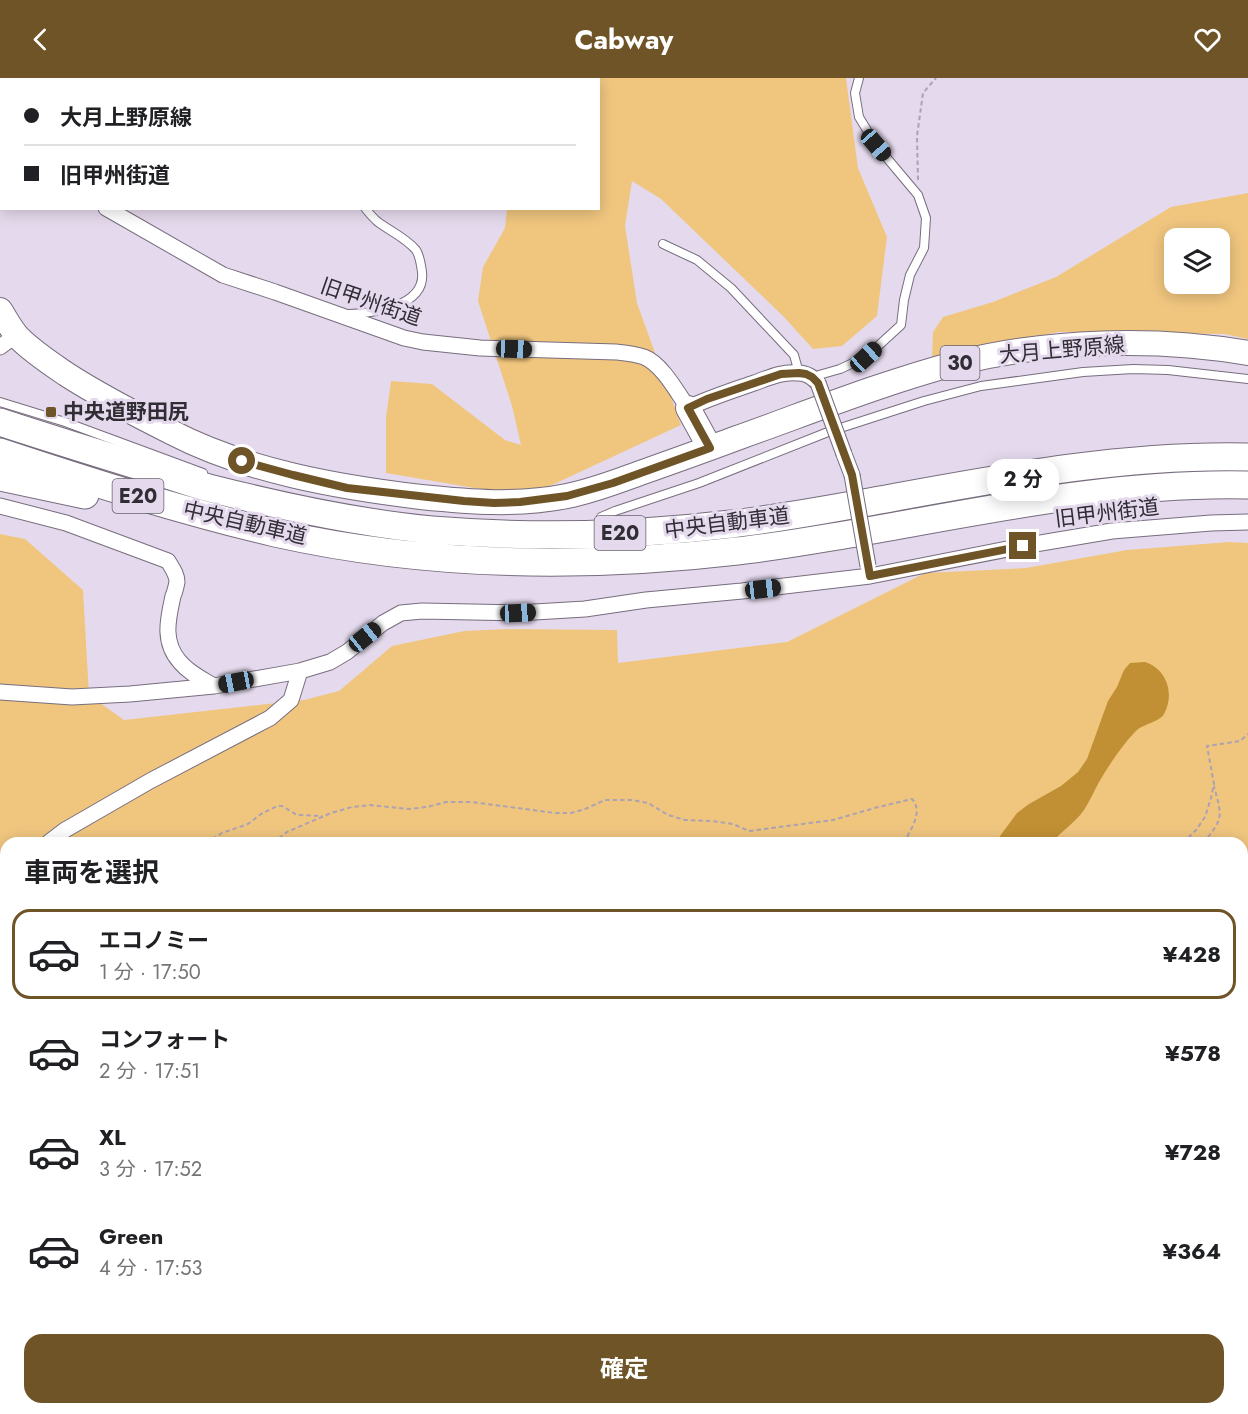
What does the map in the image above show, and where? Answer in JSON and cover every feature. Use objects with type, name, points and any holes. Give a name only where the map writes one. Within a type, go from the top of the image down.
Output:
[{"type":"highway","name":"中央自動車道","points":[[0,422],[209,488],[289,507],[430,530],[501,534],[572,535],[653,532],[742,523],[1087,466],[1164,458],[1248,456]]},
{"type":"highway","name":"中央自動車道","points":[[0,452],[125,492],[277,533],[340,545],[420,556],[496,562],[658,559],[740,551],[1095,494],[1161,487],[1248,485]]},
{"type":"highway","points":[[0,477],[277,533]]},
{"type":"main road","name":"大月上野原線","points":[[0,310],[8,341],[40,357],[94,392],[190,442],[242,461],[347,488],[494,503],[543,500],[591,490],[899,380],[991,356],[1069,346],[1144,343],[1192,345],[1248,353]]},
{"type":"main road","points":[[688,408],[710,448]]},
{"type":"street","name":"旧甲州街道","points":[[109,210],[223,275],[404,338],[480,348],[616,352],[644,357],[659,367],[688,408]]},
{"type":"street","points":[[688,408],[707,399],[781,374],[810,378],[852,475],[869,571]]},
{"type":"street","points":[[0,506],[66,523],[168,561],[177,581],[168,618],[167,634],[171,649],[192,673],[214,686]]},
{"type":"street","name":"旧甲州街道","points":[[0,692],[72,697],[130,694],[214,686],[300,671],[330,662],[347,652],[383,623],[401,614],[422,611],[518,613],[585,609],[646,600],[742,591],[1112,531],[1248,522]]},
{"type":"street","points":[[56,837],[150,781],[270,718],[291,700],[300,671]]},
{"type":"lane","points":[[663,244],[697,260],[731,288],[794,355],[810,378],[840,369],[866,357],[901,325],[910,275],[924,248],[926,218],[918,195],[876,145],[859,117],[855,93],[859,78]]},
{"type":"lane","points":[[339,314],[366,313],[386,309],[414,296],[422,284],[422,267],[415,249],[375,220],[366,210]]},
{"type":"lane","points":[[601,517],[699,483],[828,432],[924,401],[981,386],[1073,373],[1133,369],[1168,370],[1248,379]]},
{"type":"lane","points":[[0,402],[65,422],[210,475]]},
{"type":"lane","points":[[266,493],[343,517]]},
{"type":"path","points":[[918,195],[917,136],[923,93],[936,78]]},
{"type":"path","points":[[1208,837],[1219,823],[1219,807],[1207,746],[1240,741],[1248,734]]},
{"type":"path","points":[[1189,837],[1205,817],[1214,784]]},
{"type":"path","points":[[281,837],[324,816],[352,807],[370,805],[409,809],[446,802],[472,802],[571,813],[585,810],[605,800],[632,800],[648,803],[668,815],[685,820],[733,824],[749,831],[833,820],[912,799],[917,813],[907,837]]},
{"type":"path","points":[[216,837],[248,824],[277,806],[282,806],[297,815],[324,816]]},
{"type":"shaded area","points":[[600,78],[846,78],[858,168],[887,237],[877,316],[842,346],[813,349],[783,316],[661,199],[632,181],[625,226],[637,303],[681,425],[539,491],[498,492],[386,473],[386,417],[391,381],[432,384],[505,440],[521,445],[512,406],[478,301],[483,267],[505,228],[507,210],[600,210]]},
{"type":"shaded area","points":[[1248,193],[1248,339],[1224,334],[1058,332],[932,359],[933,332],[943,317],[993,302],[1056,277],[1171,207]]},
{"type":"shaded area","points":[[0,534],[25,539],[83,590],[89,695],[124,720],[304,700],[339,691],[392,646],[464,631],[617,630],[618,663],[787,642],[925,573],[1026,568],[1127,550],[1229,542],[1248,543],[1248,837],[0,837]]},
{"type":"shaded area","points":[[1145,662],[1153,665],[1164,676],[1169,698],[1162,717],[1141,727],[1129,738],[1107,769],[1084,810],[1058,837],[1000,837],[1017,813],[1061,786],[1078,772],[1087,759],[1108,701],[1130,663]]},
{"type":"place","name":"中央道野田尻","points":[[51,412]]},
{"type":"route","points":[[242,461],[347,488],[494,503],[543,500],[591,490],[710,448],[688,408],[707,399],[781,374],[799,373],[812,377],[818,383],[852,475],[870,576],[1023,546]]}]
